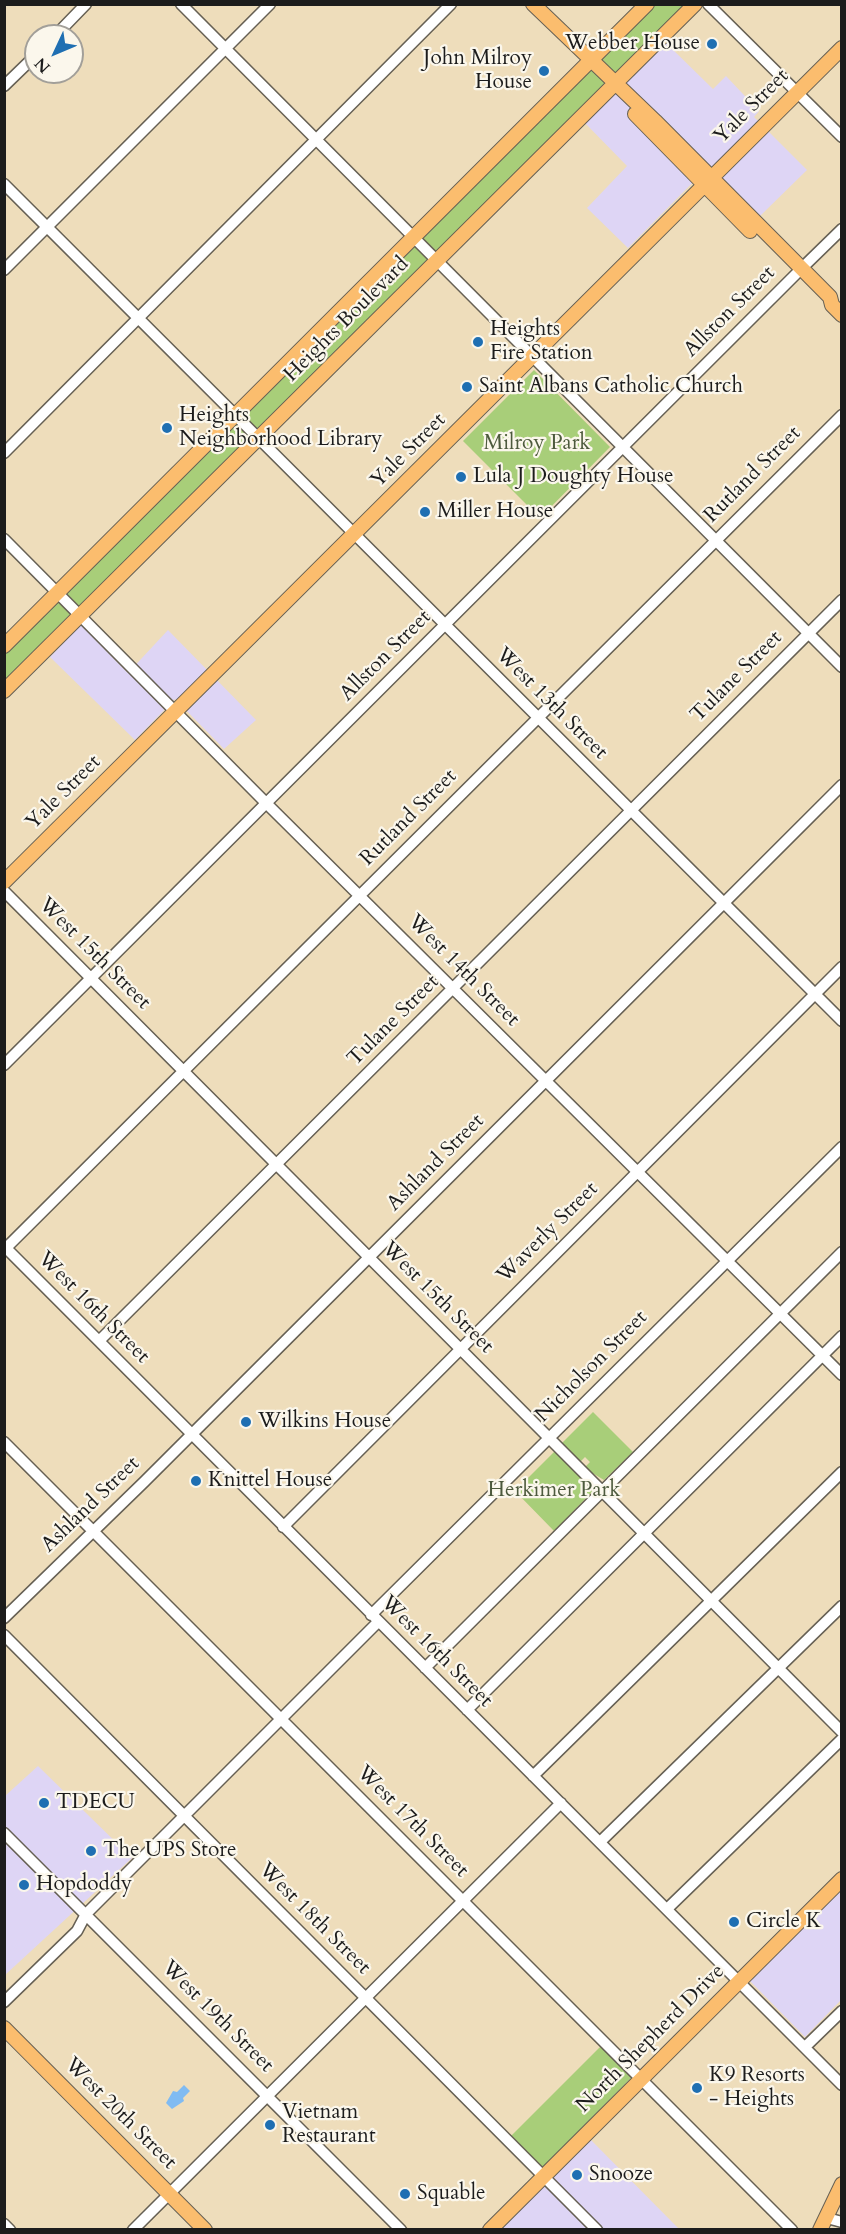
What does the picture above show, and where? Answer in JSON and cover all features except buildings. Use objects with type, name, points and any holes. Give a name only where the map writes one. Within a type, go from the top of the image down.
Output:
[{"type":"main road","points":[[533,4],[561,34],[570,38],[590,63],[799,272]]},
{"type":"main road","name":"Heights Boulevard","points":[[4,646],[234,414],[415,238],[648,4]]},
{"type":"main road","name":"Heights Boulevard","points":[[4,691],[695,4]]},
{"type":"main road","name":"Yale Street","points":[[4,882],[842,48]]},
{"type":"main road","points":[[707,181],[750,231],[830,297],[837,310]]},
{"type":"main road","name":"North Shepherd Drive","points":[[490,2229],[842,1879]]},
{"type":"main road","name":"West 20th Street","points":[[4,2028],[205,2229]]},
{"type":"main road","points":[[824,2223],[842,2184]]},
{"type":"street","points":[[67,24],[86,4]]},
{"type":"street","points":[[181,4],[842,667]]},
{"type":"street","points":[[4,270],[270,4]]},
{"type":"street","points":[[4,453],[451,4]]},
{"type":"street","points":[[708,4],[842,137]]},
{"type":"street","points":[[4,86],[24,67]]},
{"type":"street","name":"West 13th Street","points":[[4,184],[842,1021]]},
{"type":"street","name":"Allston Street","points":[[4,1065],[842,229]]},
{"type":"street","name":"Rutland Street","points":[[5,1248],[842,415]]},
{"type":"street","name":"West 14th Street","points":[[4,538],[359,896],[842,1375]]},
{"type":"street","name":"Tulane Street","points":[[99,1341],[454,990],[842,600]]},
{"type":"street","name":"Ashland Street","points":[[4,1618],[369,1258],[842,785]]},
{"type":"street","name":"West 15th Street","points":[[4,891],[842,1732]]},
{"type":"street","name":"Waverly Street","points":[[283,1527],[842,967]]},
{"type":"street","name":"Nicholson Street","points":[[86,1914],[281,1720],[375,1618],[549,1438],[842,1147]]},
{"type":"street","name":"West 16th Street","points":[[5,1248],[842,2085]]},
{"type":"street","points":[[424,1668],[842,1252]]},
{"type":"street","points":[[467,1710],[842,1336]]},
{"type":"street","name":"West 17th Street","points":[[4,1442],[792,2229]]},
{"type":"street","points":[[533,1776],[842,1472]]},
{"type":"street","points":[[600,1842],[842,1606]]},
{"type":"street","name":"West 18th Street","points":[[4,1635],[597,2229]]},
{"type":"street","points":[[667,1909],[842,1739]]},
{"type":"street","points":[[133,2229],[561,1803]]},
{"type":"street","name":"West 19th Street","points":[[4,1833],[401,2229]]},
{"type":"street","points":[[4,2002],[77,1931],[86,1914]]},
{"type":"street","points":[[805,2047],[842,2011]]},
{"type":"street","points":[[824,2223],[842,2222]]},
{"type":"street","points":[[4,2224],[10,2229]]},
{"type":"shaded area","points":[[666,43],[713,89],[726,76],[759,111],[754,117],[807,170],[759,217],[708,167],[628,248],[587,208],[627,166],[585,123]]},
{"type":"shaded area","points":[[81,625],[128,673],[168,630],[256,720],[224,749],[175,699],[135,740],[50,657]]},
{"type":"shaded area","points":[[38,1766],[132,1858],[5,1975],[5,1796]]},
{"type":"shaded area","points":[[841,1888],[841,2000],[805,2037],[749,1980]]},
{"type":"shaded area","points":[[590,2139],[679,2229],[500,2230]]},
{"type":"green space","points":[[654,5],[685,5],[5,684],[5,653]]},
{"type":"green space","name":"Milroy Park","points":[[534,370],[610,447],[540,518],[463,441]]},
{"type":"green space","points":[[593,1412],[633,1452],[604,1480],[584,1468],[590,1462],[585,1457],[579,1463],[561,1444]]},
{"type":"green space","name":"Herkimer Park","points":[[556,1450],[591,1487],[592,1492],[554,1531],[515,1491]]},
{"type":"green space","points":[[601,2046],[632,2077],[541,2169],[509,2138]]},
{"type":"water","points":[[184,2085],[190,2091],[183,2098],[184,2101],[172,2109],[166,2103],[173,2091],[177,2092]]},
{"type":"place","name":"Webber House","points":[[712,44]]},
{"type":"place","name":"John Milroy House","points":[[544,71]]},
{"type":"place","name":"Heights Fire Station","points":[[478,342]]},
{"type":"place","name":"Saint Albans Catholic Church","points":[[467,387]]},
{"type":"place","name":"Heights Neighborhood Library","points":[[167,428]]},
{"type":"place","name":"Lula J Doughty House","points":[[461,477]]},
{"type":"place","name":"Miller House","points":[[425,512]]},
{"type":"place","name":"Wilkins House","points":[[246,1422]]},
{"type":"place","name":"Knittel House","points":[[196,1481]]},
{"type":"place","name":"TDECU","points":[[44,1803]]},
{"type":"place","name":"The UPS Store","points":[[91,1851]]},
{"type":"place","name":"Hopdoddy","points":[[24,1885]]},
{"type":"place","name":"Circle K","points":[[734,1922]]},
{"type":"place","name":"K9 Resorts - Heights","points":[[697,2088]]},
{"type":"place","name":"Vietnam Restaurant","points":[[270,2125]]},
{"type":"place","name":"Snooze","points":[[577,2175]]},
{"type":"place","name":"Squable","points":[[405,2194]]}]
